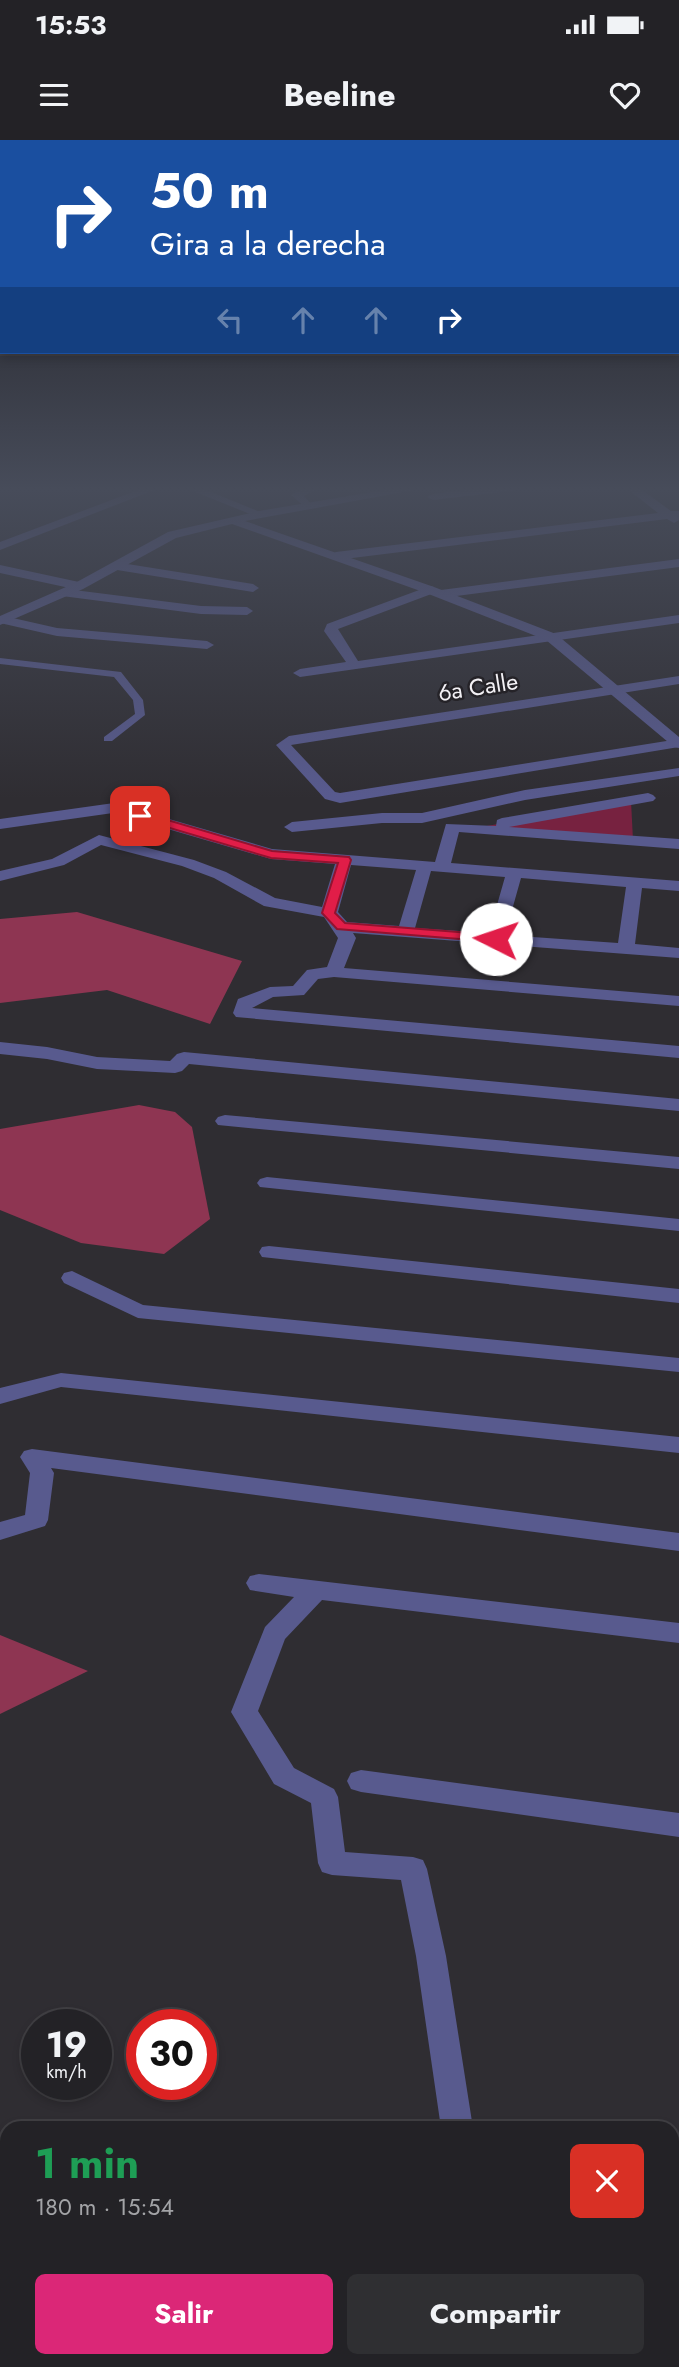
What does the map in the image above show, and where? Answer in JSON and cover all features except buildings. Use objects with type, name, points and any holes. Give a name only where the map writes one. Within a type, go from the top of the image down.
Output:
[{"type":"street","points":[[2,621],[70,591]]},
{"type":"street","points":[[432,591],[551,637],[679,744]]},
{"type":"street","points":[[355,666],[331,631],[332,627],[444,591]]},
{"type":"street","points":[[66,593],[169,607],[247,611]]},
{"type":"street","points":[[300,673],[679,619]]},
{"type":"street","points":[[2,621],[57,632],[207,645]]},
{"type":"street","name":"6a Calle","points":[[679,680],[285,742],[283,745],[330,796],[340,798],[679,744]]},
{"type":"street","points":[[292,827],[383,818],[422,818],[525,795],[679,772]]},
{"type":"street","points":[[632,821],[648,798]]},
{"type":"street","points":[[0,824],[114,808],[271,854],[679,886]]},
{"type":"street","points":[[469,829],[632,821]]},
{"type":"street","points":[[406,932],[452,827],[469,829],[632,821],[679,844]]},
{"type":"street","points":[[0,876],[58,862],[99,840],[198,867],[220,875],[270,902],[329,913],[342,926],[347,938],[334,972]]},
{"type":"street","points":[[329,913],[345,860]]},
{"type":"street","points":[[496,939],[514,873]]},
{"type":"street","points":[[626,948],[635,883]]},
{"type":"street","points":[[342,926],[679,953]]},
{"type":"street","points":[[679,1001],[334,972],[313,974],[298,991],[270,992],[244,1003],[242,1013],[679,1052]]},
{"type":"street","points":[[0,1048],[47,1053],[97,1063],[175,1067],[184,1058],[679,1105]]},
{"type":"street","points":[[225,1121],[679,1163]]},
{"type":"street","points":[[267,1183],[679,1225]]},
{"type":"street","points":[[269,1252],[679,1296]]},
{"type":"street","points":[[72,1278],[138,1311],[679,1365]]},
{"type":"street","points":[[0,1396],[61,1380],[679,1445]]},
{"type":"street","points":[[0,1531],[36,1520],[42,1473],[32,1457],[679,1542]]},
{"type":"street","points":[[259,1583],[679,1633]]},
{"type":"street","points":[[317,1589],[274,1634],[244,1712],[284,1776],[324,1797],[332,1863],[413,1869],[431,1956],[456,2121]]},
{"type":"street","points":[[361,1781],[679,1825]]},
{"type":"lane","points":[[0,661],[117,674],[138,700],[140,715],[108,739]]},
{"type":"shaded area","points":[[631,801],[633,840],[469,829]]},
{"type":"shaded area","points":[[77,912],[242,961],[210,1024],[107,990],[0,1003],[0,919]]},
{"type":"shaded area","points":[[139,1105],[175,1112],[192,1127],[210,1219],[164,1254],[81,1243],[0,1210],[0,1129]]},
{"type":"shaded area","points":[[0,1635],[88,1671],[0,1714]]},
{"type":"route","points":[[140,816],[271,854],[345,860],[329,913],[342,926],[496,939]]}]
